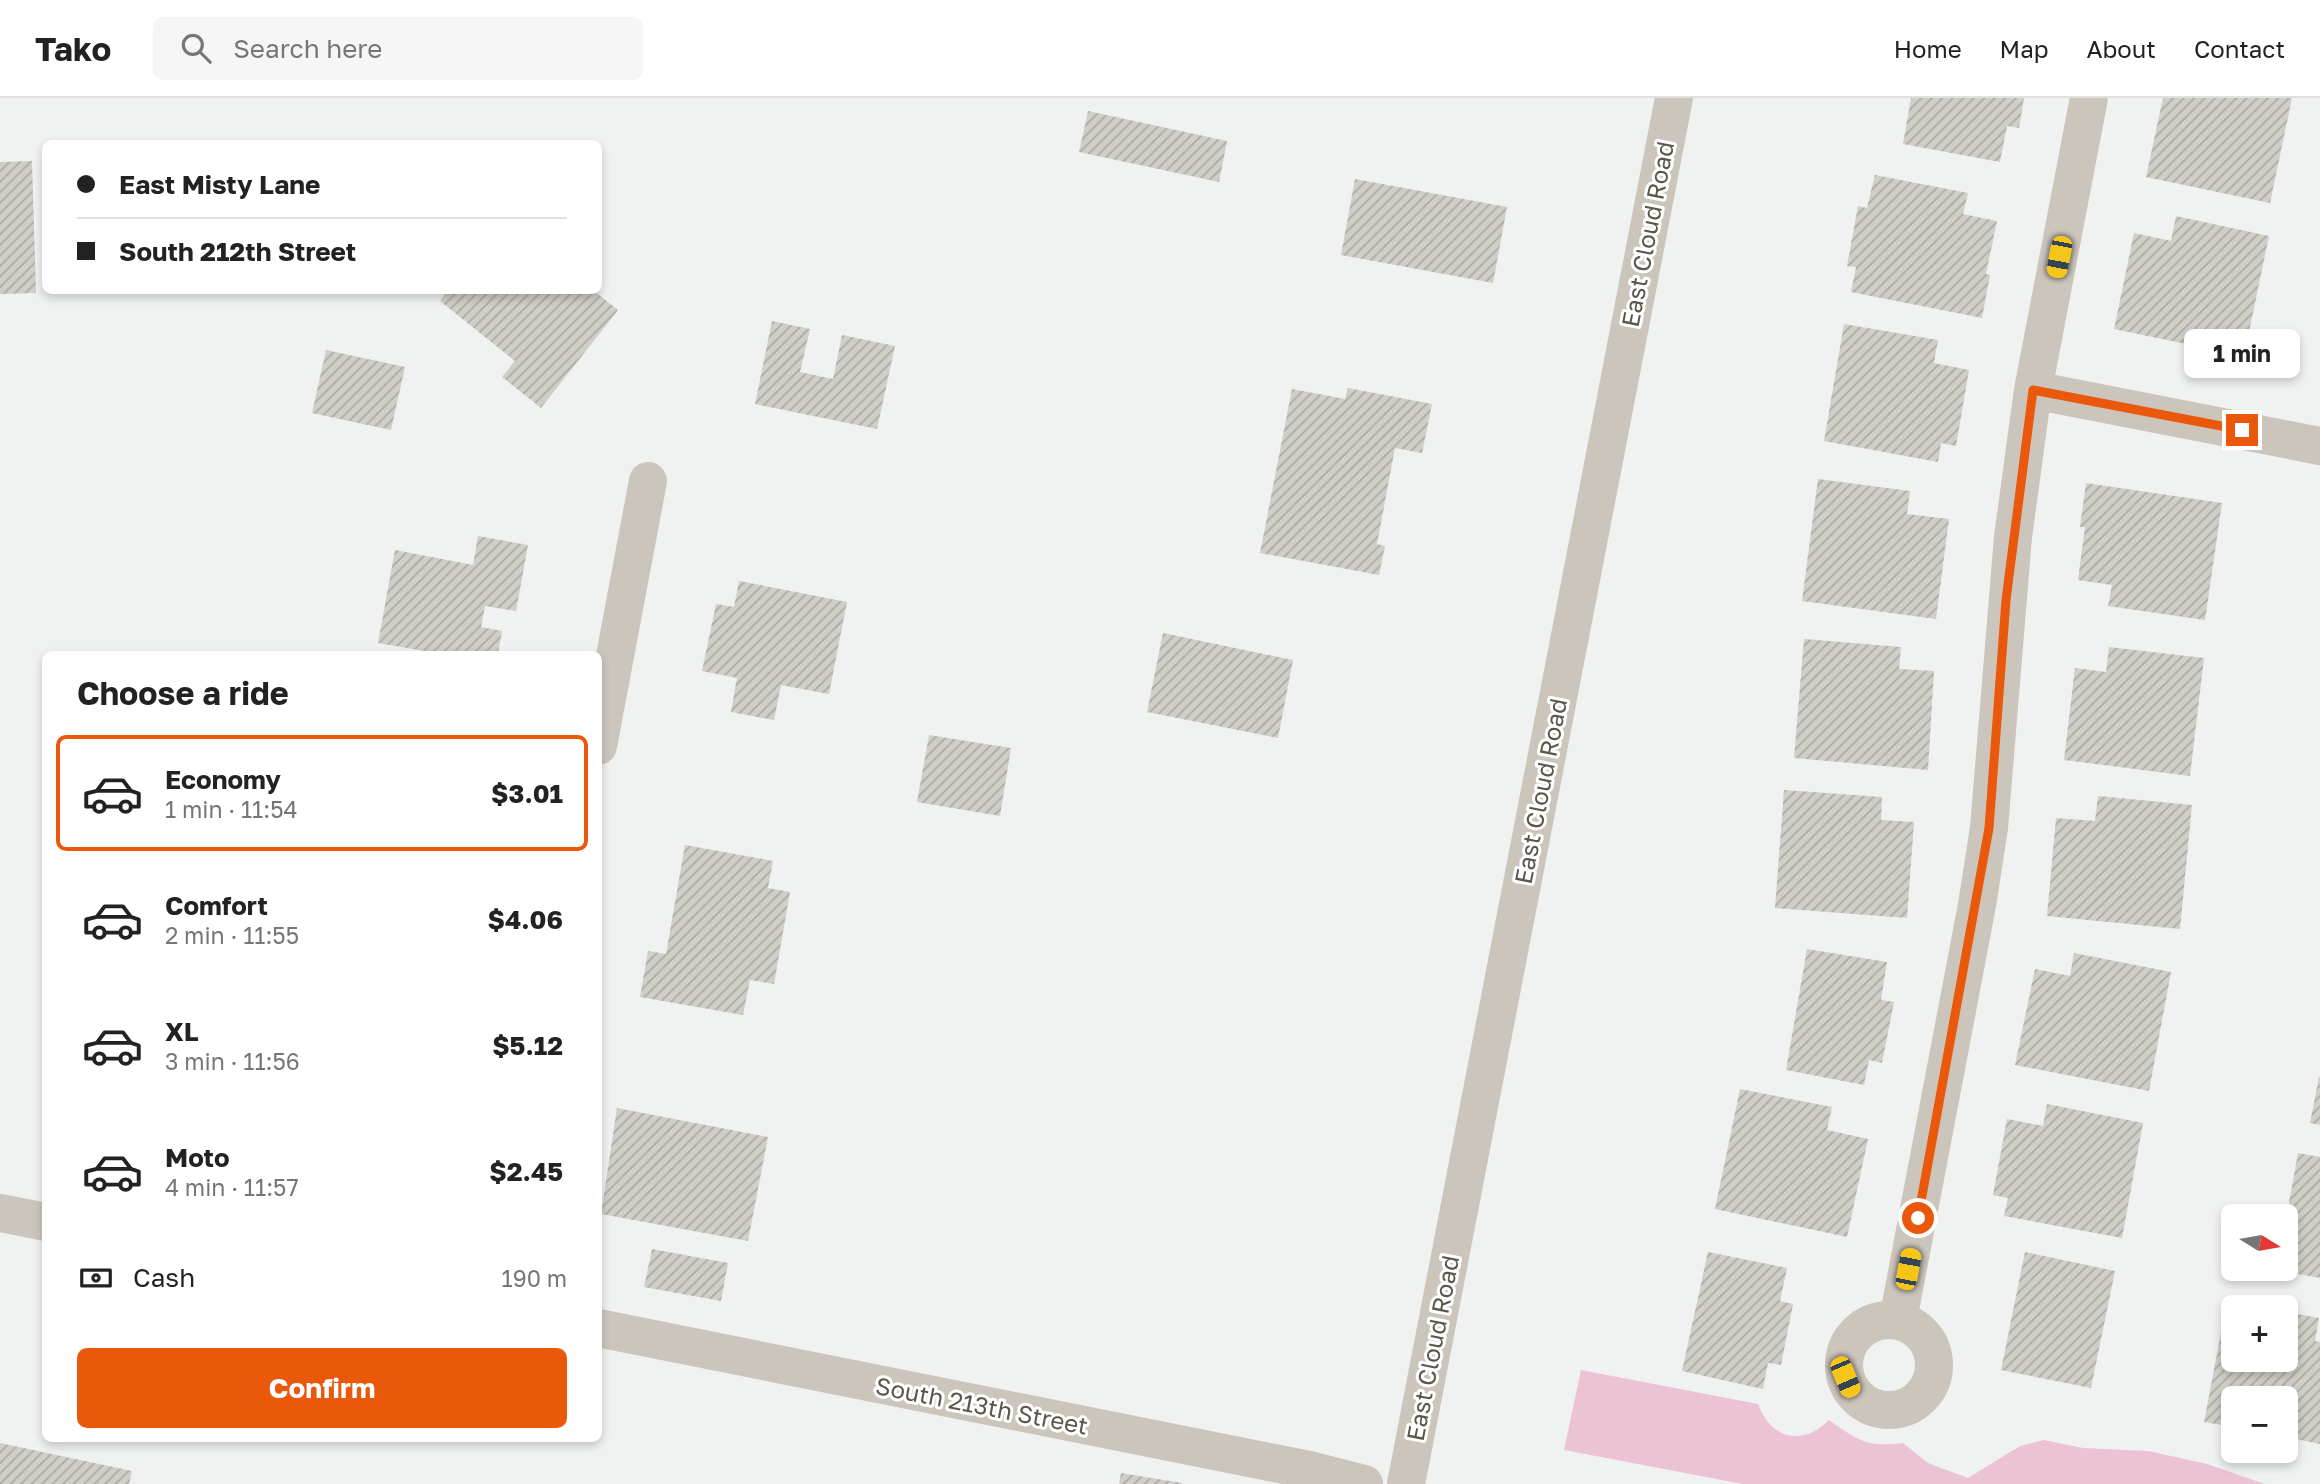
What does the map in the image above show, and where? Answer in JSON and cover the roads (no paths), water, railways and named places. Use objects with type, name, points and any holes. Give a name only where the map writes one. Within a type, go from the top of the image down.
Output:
[{"type":"street","name":"East Cloud Road","points":[[1406,1484],[1674,98]]},
{"type":"street","points":[[1898,1320],[1989,828],[2008,585],[2033,390],[2090,98]]},
{"type":"street","points":[[2033,390],[2320,446]]},
{"type":"street","points":[[602,725],[649,481]]},
{"type":"street","points":[[0,1213],[42,1221]]},
{"type":"street","name":"South 213th Street","points":[[602,1329],[1309,1470],[1364,1484]]}]
